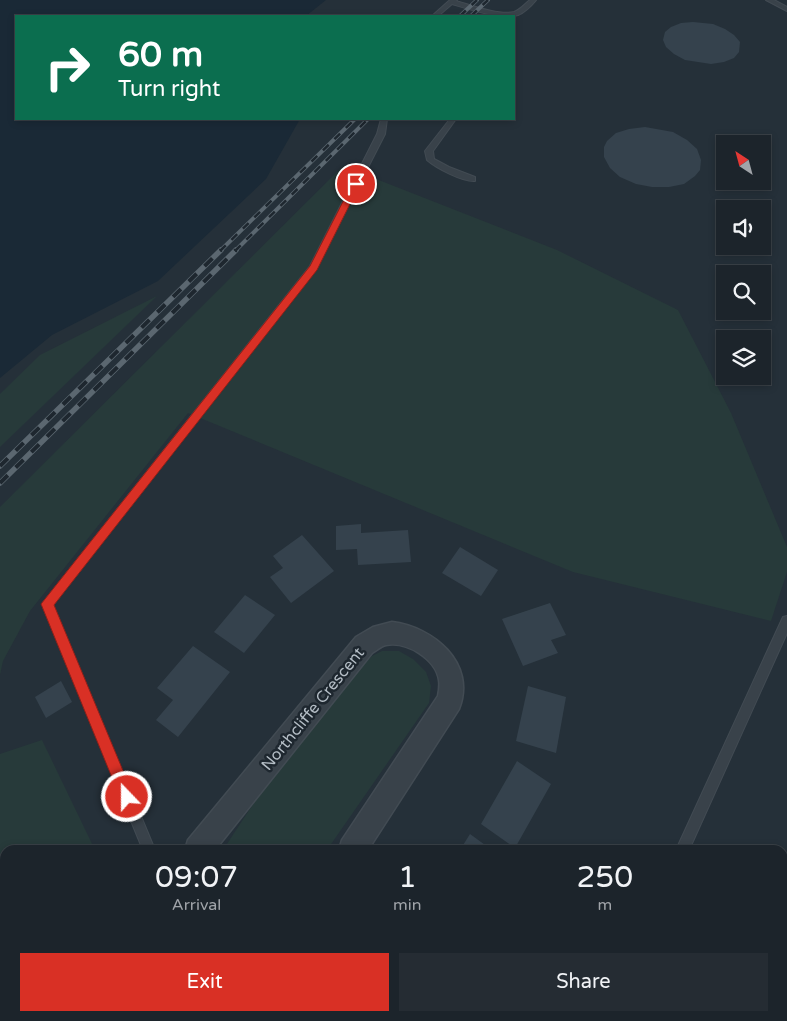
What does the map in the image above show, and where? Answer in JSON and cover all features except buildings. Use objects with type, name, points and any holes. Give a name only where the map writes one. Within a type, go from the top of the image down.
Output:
[{"type":"street","name":"Northcliffe Crescent","points":[[202,845],[364,646],[381,635],[401,634],[418,640],[433,652],[445,666],[452,681],[450,700],[355,845]]},
{"type":"lane","points":[[515,15],[526,8],[533,0]]},
{"type":"lane","points":[[769,0],[787,9]]},
{"type":"lane","points":[[436,15],[452,1],[508,15]]},
{"type":"lane","points":[[147,845],[47,604],[314,267],[381,134],[384,120]]},
{"type":"lane","points":[[452,120],[429,151],[431,160],[446,169],[472,179]]},
{"type":"lane","points":[[684,845],[787,621]]},
{"type":"shaded area","points":[[343,166],[557,250],[678,310],[731,413],[787,547],[787,572],[771,621],[573,572],[188,413],[30,611],[3,661],[0,675],[0,507]]},
{"type":"shaded area","points":[[157,296],[0,447],[0,394],[40,355]]},
{"type":"shaded area","points":[[382,651],[399,651],[413,659],[426,672],[431,686],[429,703],[330,845],[226,845],[263,789],[356,672],[372,656]]},
{"type":"shaded area","points":[[42,740],[93,845],[0,845],[0,754]]},
{"type":"water","points":[[0,0],[326,0],[307,15],[15,15],[15,120],[299,120],[266,179],[158,281],[52,335],[0,378]]},
{"type":"railway","points":[[461,15],[477,0]]},
{"type":"railway","points":[[472,15],[488,0]]},
{"type":"railway","points":[[220,251],[354,120]]},
{"type":"railway","points":[[235,251],[367,120]]},
{"type":"railway","points":[[0,466],[221,250]]},
{"type":"railway","points":[[0,483],[236,250]]},
{"type":"route","points":[[127,797],[47,604],[314,267],[356,184]]}]
